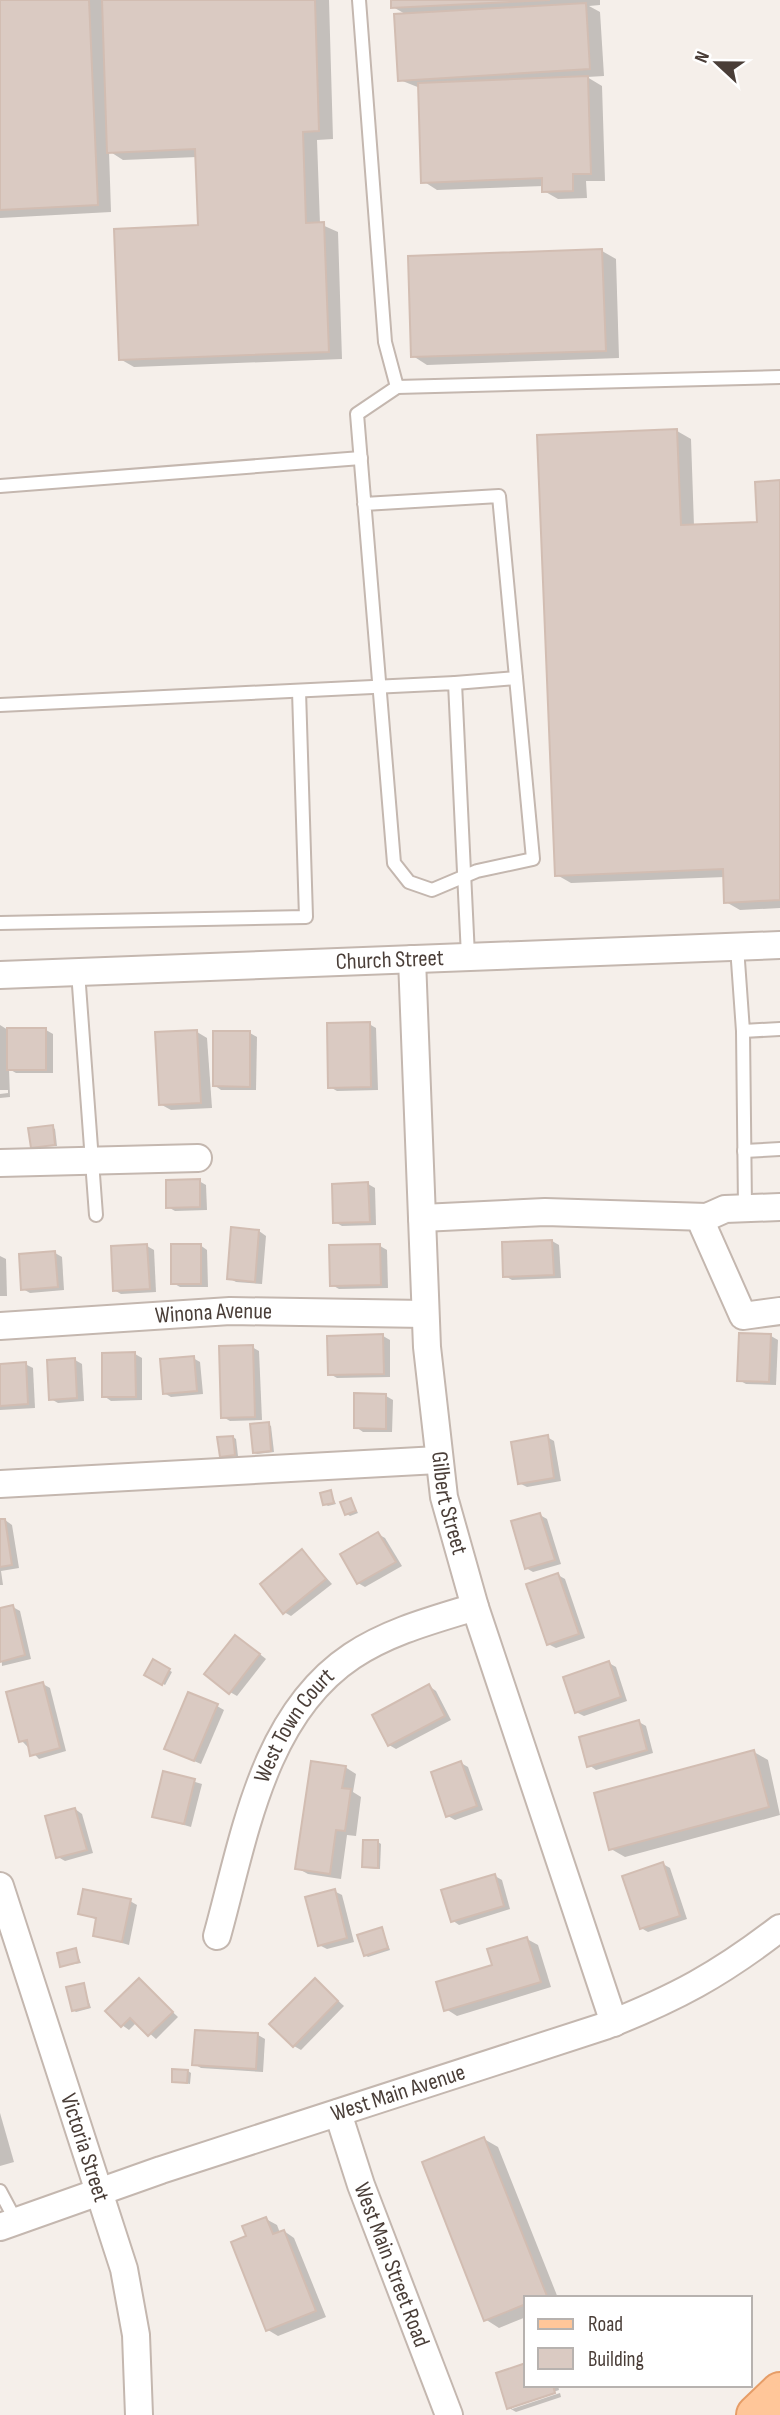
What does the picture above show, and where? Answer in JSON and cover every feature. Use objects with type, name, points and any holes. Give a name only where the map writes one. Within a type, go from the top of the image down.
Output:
[{"type":"street","name":"Church Street","points":[[0,975],[780,945]]},
{"type":"street","name":"Gilbert Street","points":[[412,959],[425,1314],[438,1460],[448,1512],[475,1607],[614,2023]]},
{"type":"street","points":[[0,1163],[198,1158]]},
{"type":"street","points":[[422,1218],[545,1212],[707,1217],[725,1209],[780,1206]]},
{"type":"street","points":[[707,1217],[703,1226],[743,1317],[780,1311]]},
{"type":"street","name":"Winona Avenue","points":[[0,1326],[217,1312],[425,1314]]},
{"type":"street","points":[[0,1484],[438,1460]]},
{"type":"street","name":"West Town Court","points":[[217,1936],[257,1792],[295,1711],[332,1671],[354,1655],[400,1631],[475,1607]]},
{"type":"street","name":"Victoria Street","points":[[0,1886],[100,2191],[131,2299],[139,2375],[139,2415]]},
{"type":"street","name":"West Main Avenue","points":[[8,2224],[100,2191],[614,2023],[676,1997],[713,1977],[780,1928]]},
{"type":"street","points":[[750,1951],[780,1955]]},
{"type":"street","name":"West Main Street Road","points":[[338,2113],[361,2185],[449,2415]]},
{"type":"lane","points":[[359,0],[385,342],[397,387]]},
{"type":"lane","points":[[364,504],[499,496],[533,859],[477,871],[432,890],[409,882],[394,863],[379,688],[364,504],[361,458],[357,414],[397,387],[780,377]]},
{"type":"lane","points":[[0,486],[361,458]]},
{"type":"lane","points":[[0,705],[379,688],[516,678]]},
{"type":"lane","points":[[455,683],[468,956]]},
{"type":"lane","points":[[0,923],[306,917],[299,691]]},
{"type":"lane","points":[[737,947],[743,1031],[745,1207]]},
{"type":"lane","points":[[78,972],[96,1215]]},
{"type":"lane","points":[[743,1031],[780,1029]]},
{"type":"lane","points":[[744,1151],[780,1149]]},
{"type":"lane","points":[[0,2191],[8,2224]]},
{"type":"building","points":[[0,0],[89,0],[98,205],[0,210]]},
{"type":"building","points":[[102,0],[315,0],[319,131],[303,132],[306,223],[324,222],[329,352],[119,360],[114,229],[198,225],[195,149],[107,153]]},
{"type":"building","points":[[391,0],[550,0],[391,8]]},
{"type":"building","points":[[586,3],[590,69],[398,81],[394,14]]},
{"type":"building","points":[[588,76],[591,174],[573,174],[573,191],[542,192],[542,178],[421,183],[418,83]]},
{"type":"building","points":[[602,249],[606,351],[411,357],[408,256]]},
{"type":"building","points":[[677,429],[681,525],[757,522],[755,482],[780,480],[780,900],[724,903],[723,869],[555,876],[537,435]]},
{"type":"building","points":[[370,1022],[371,1087],[328,1088],[327,1023]]},
{"type":"building","points":[[7,1028],[46,1028],[46,1070],[7,1070]]},
{"type":"building","points":[[197,1030],[201,1103],[159,1105],[155,1032]]},
{"type":"building","points":[[213,1031],[250,1031],[250,1087],[213,1086]]},
{"type":"building","points":[[53,1125],[55,1145],[31,1148],[28,1128]]},
{"type":"building","points":[[200,1179],[200,1207],[166,1208],[166,1180]]},
{"type":"building","points":[[368,1182],[370,1222],[333,1223],[332,1184]]},
{"type":"building","points":[[231,1227],[259,1230],[255,1282],[227,1279]]},
{"type":"building","points":[[552,1240],[554,1275],[503,1277],[502,1242]]},
{"type":"building","points":[[147,1244],[150,1289],[113,1291],[111,1246]]},
{"type":"building","points":[[171,1244],[201,1244],[201,1284],[171,1284]]},
{"type":"building","points":[[380,1244],[381,1285],[330,1286],[329,1245]]},
{"type":"building","points":[[55,1251],[58,1287],[21,1290],[19,1254]]},
{"type":"building","points":[[739,1333],[771,1334],[769,1382],[737,1381]]},
{"type":"building","points":[[383,1334],[384,1374],[328,1375],[327,1336]]},
{"type":"building","points":[[253,1345],[255,1417],[221,1418],[219,1346]]},
{"type":"building","points":[[135,1352],[136,1397],[102,1397],[102,1353]]},
{"type":"building","points":[[194,1356],[197,1391],[163,1394],[160,1359]]},
{"type":"building","points":[[75,1358],[77,1398],[49,1400],[47,1360]]},
{"type":"building","points":[[26,1362],[28,1404],[0,1406],[0,1364]]},
{"type":"building","points":[[354,1393],[386,1394],[386,1429],[354,1428]]},
{"type":"building","points":[[269,1422],[271,1451],[253,1453],[250,1424]]},
{"type":"building","points":[[548,1435],[554,1478],[518,1484],[511,1442]]},
{"type":"building","points":[[233,1436],[235,1455],[220,1457],[217,1437]]},
{"type":"building","points":[[331,1490],[334,1503],[323,1505],[320,1493]]},
{"type":"building","points":[[351,1498],[356,1511],[345,1515],[340,1502]]},
{"type":"building","points":[[540,1513],[555,1560],[525,1569],[511,1521]]},
{"type":"building","points":[[0,1519],[5,1519],[12,1565],[0,1567]]},
{"type":"building","points":[[378,1532],[396,1562],[357,1584],[340,1554]]},
{"type":"building","points":[[302,1549],[326,1579],[283,1614],[260,1584]]},
{"type":"building","points":[[558,1573],[579,1634],[547,1645],[526,1584]]},
{"type":"building","points":[[13,1605],[25,1655],[0,1662],[0,1608]]},
{"type":"building","points":[[235,1635],[260,1654],[229,1694],[204,1674]]},
{"type":"building","points":[[153,1659],[170,1669],[162,1685],[144,1675]]},
{"type":"building","points":[[609,1661],[621,1697],[575,1713],[563,1677]]},
{"type":"building","points":[[43,1682],[60,1748],[30,1756],[27,1740],[19,1742],[6,1692]]},
{"type":"building","points":[[429,1684],[445,1716],[388,1746],[372,1715]]},
{"type":"building","points":[[188,1692],[218,1704],[194,1761],[164,1749]]},
{"type":"building","points":[[639,1720],[647,1750],[587,1767],[579,1737]]},
{"type":"building","points":[[754,1750],[769,1807],[609,1850],[594,1793]]},
{"type":"building","points":[[311,1761],[346,1766],[342,1788],[351,1789],[345,1831],[336,1830],[330,1874],[295,1869]]},
{"type":"building","points":[[461,1761],[477,1806],[446,1817],[431,1772]]},
{"type":"building","points":[[163,1771],[195,1779],[184,1824],[152,1817]]},
{"type":"building","points":[[75,1808],[87,1850],[56,1858],[45,1816]]},
{"type":"building","points":[[363,1840],[378,1840],[378,1868],[362,1867]]},
{"type":"building","points":[[663,1862],[680,1916],[640,1929],[622,1876]]},
{"type":"building","points":[[495,1874],[504,1906],[451,1922],[441,1890]]},
{"type":"building","points":[[83,1889],[131,1899],[122,1942],[93,1936],[96,1918],[78,1914]]},
{"type":"building","points":[[335,1889],[347,1938],[318,1946],[305,1897]]},
{"type":"building","points":[[382,1927],[388,1948],[364,1956],[357,1935]]},
{"type":"building","points":[[527,1937],[541,1982],[444,2011],[436,1982],[492,1965],[487,1949]]},
{"type":"building","points":[[76,1948],[79,1962],[60,1967],[57,1953]]},
{"type":"building","points":[[139,1978],[173,2012],[148,2036],[130,2018],[121,2027],[105,2011]]},
{"type":"building","points":[[315,1978],[338,2001],[293,2047],[269,2024]]},
{"type":"building","points":[[84,1983],[89,2007],[72,2011],[66,1987]]},
{"type":"building","points":[[195,2030],[258,2033],[256,2069],[192,2065]]},
{"type":"building","points":[[172,2069],[188,2070],[187,2083],[172,2082]]},
{"type":"building","points":[[484,2137],[547,2296],[524,2296],[524,2305],[484,2321],[422,2162]]},
{"type":"building","points":[[266,2217],[273,2234],[284,2230],[316,2311],[266,2331],[231,2242],[246,2236],[242,2226]]},
{"type":"building","points":[[524,2364],[524,2387],[554,2387],[555,2393],[507,2409],[496,2373]]}]
